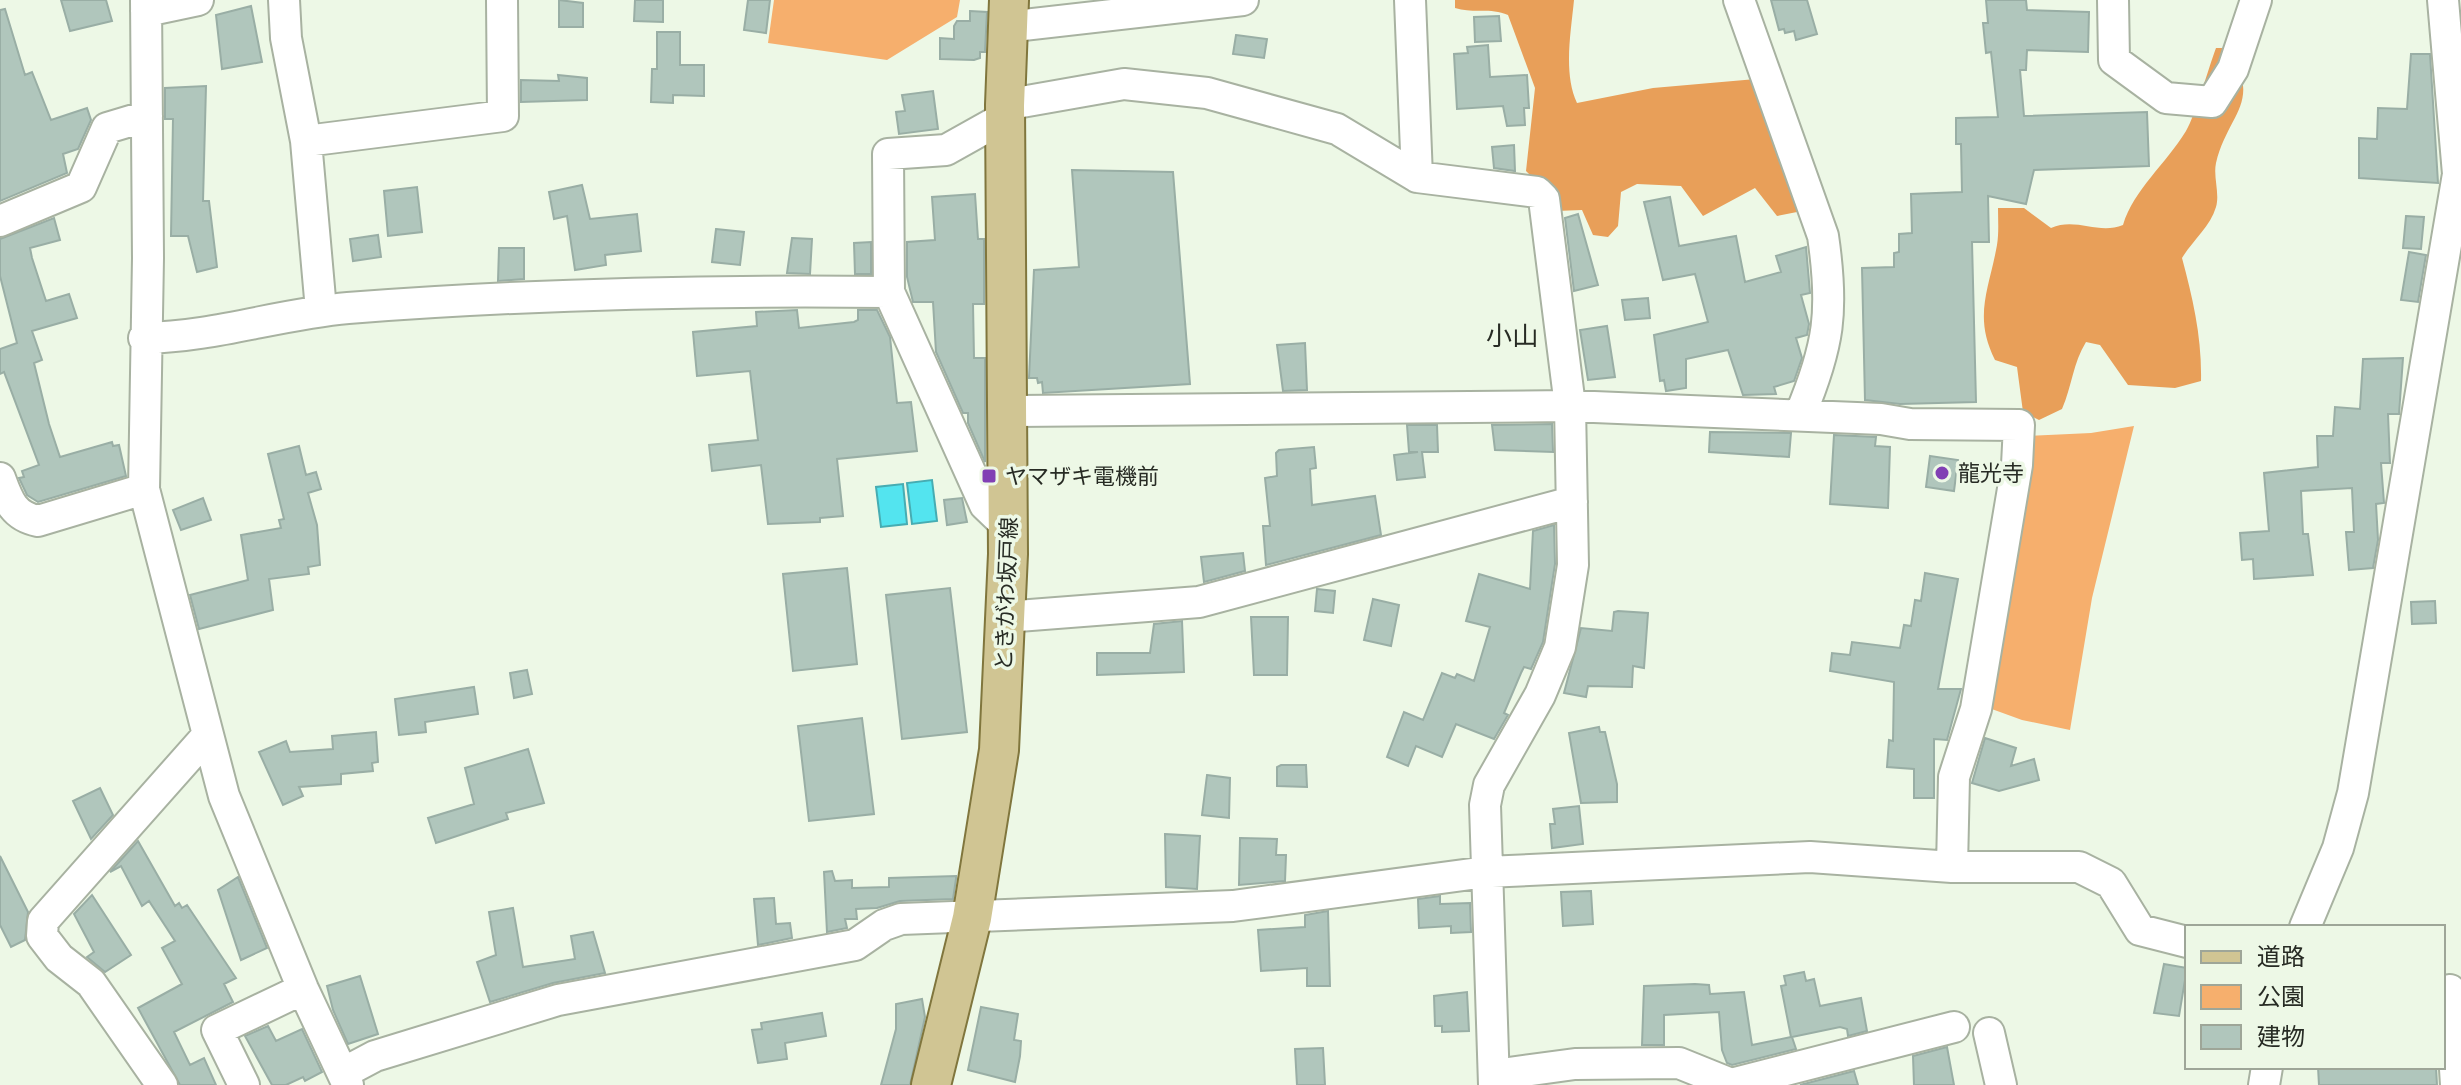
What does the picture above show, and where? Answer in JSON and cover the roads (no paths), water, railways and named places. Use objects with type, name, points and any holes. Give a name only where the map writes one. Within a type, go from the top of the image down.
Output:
[{"type":"main road","name":"ときがわ坂戸線","points":[[931,1085],[972,918],[999,750],[1009,528],[1005,111],[1008,13]]},
{"type":"street","points":[[198,0],[146,5],[148,258],[144,338],[144,489],[207,736],[235,828],[345,1079],[375,1056],[558,1000],[855,945],[884,925],[901,919],[1233,906],[1486,872],[1810,857],[1952,867],[2079,867],[2093,871],[2118,892],[2140,930],[2185,941]]},
{"type":"street","points":[[284,0],[286,38],[306,141],[321,310]]},
{"type":"street","points":[[306,141],[503,116],[502,0]]},
{"type":"street","points":[[1008,13],[1243,0]]},
{"type":"street","points":[[1410,0],[1417,177]]},
{"type":"street","points":[[1739,0],[1823,236],[1829,275],[1830,308],[1823,360],[1800,415]]},
{"type":"street","points":[[2113,0],[2114,60],[2166,98],[2212,102],[2233,69],[2256,0]]},
{"type":"street","points":[[2306,925],[2338,848],[2353,793],[2447,327],[2458,174],[2443,0]]},
{"type":"street","points":[[1009,528],[985,505],[889,292],[888,154],[946,150],[1005,111],[1124,84],[1207,93],[1337,129],[1417,177],[1537,192],[1544,199],[1570,406],[1573,565],[1563,636],[1540,695],[1489,785],[1485,805],[1494,1080],[1575,1064],[1679,1063],[1731,1084],[1742,1083],[1954,1027]]},
{"type":"street","points":[[0,221],[81,187],[107,128],[147,116]]},
{"type":"street","points":[[144,338],[215,333],[321,310],[699,291],[889,292]]},
{"type":"street","points":[[1009,411],[1570,406],[1800,415],[1910,424],[2019,425],[2017,465],[1976,709],[1954,777],[1952,867]]},
{"type":"street","points":[[0,478],[10,506],[24,518],[38,521],[144,489]]},
{"type":"street","points":[[1005,617],[1199,602],[1572,502]]},
{"type":"street","points":[[162,1085],[91,983],[59,958],[42,936],[43,921],[207,736]]},
{"type":"street","points":[[244,1085],[217,1030],[303,989]]},
{"type":"street","points":[[2451,990],[2456,1085]]},
{"type":"street","points":[[1989,1033],[2001,1085]]},
{"type":"water","points":[[932,480],[937,521],[912,524],[907,483]]},
{"type":"water","points":[[903,484],[907,524],[881,527],[876,487]]},
{"type":"place","name":"龍光寺","points":[[1942,473]]},
{"type":"place","name":"ヤマザキ電機前","points":[[989,476]]},
{"type":"district","name":"小山","points":[[1512,336]]}]
